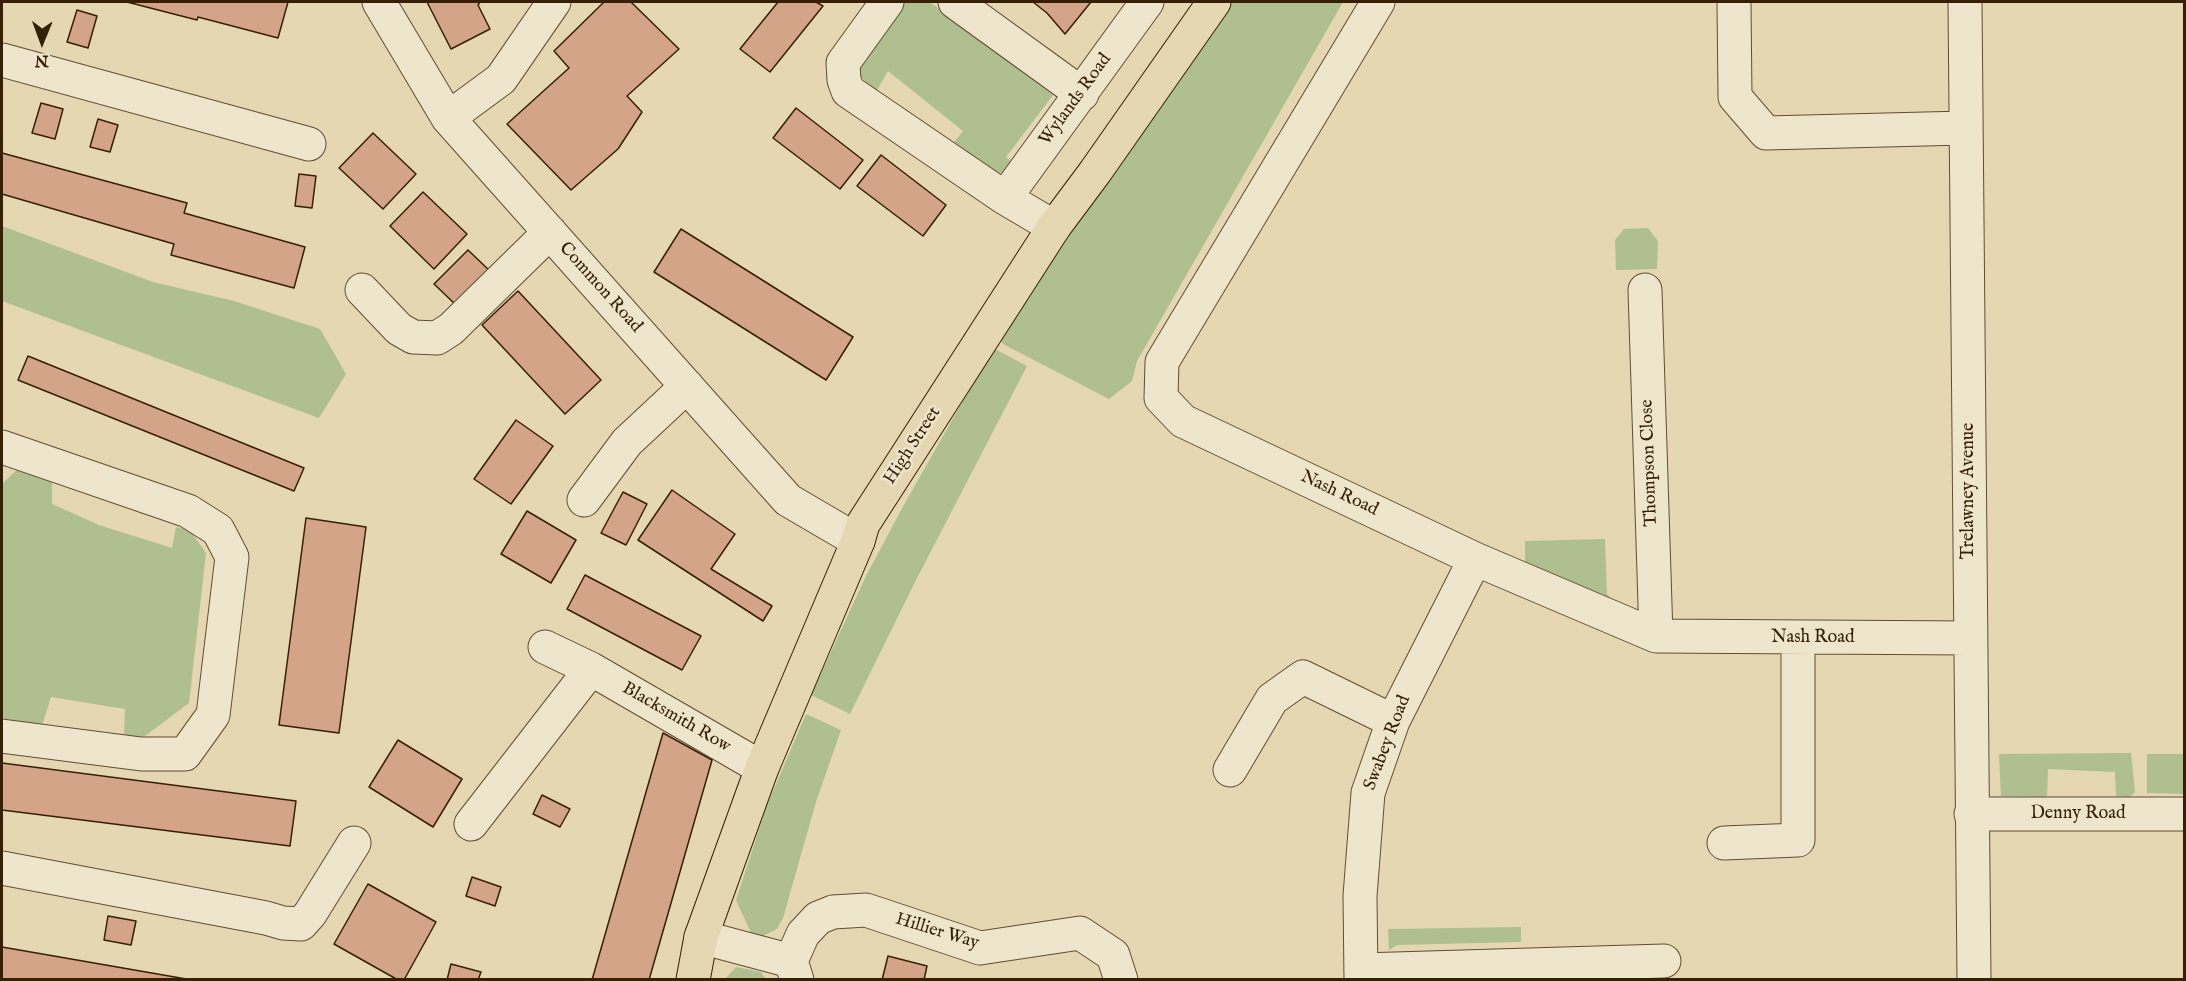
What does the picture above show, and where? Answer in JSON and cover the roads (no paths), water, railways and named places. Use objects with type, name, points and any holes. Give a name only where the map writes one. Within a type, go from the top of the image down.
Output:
[{"type":"main road","name":"High Street","points":[[693,980],[700,937],[762,768],[858,541],[862,524],[1054,226],[1095,172],[1214,2]]},
{"type":"street","name":"Common Road","points":[[379,2],[448,118],[788,500],[858,541]]},
{"type":"street","points":[[448,118],[501,79],[554,2]]},
{"type":"street","points":[[887,2],[843,63],[844,80],[848,91],[1005,198],[1054,226]]},
{"type":"street","points":[[955,2],[1082,94]]},
{"type":"street","name":"Wylands Road","points":[[1005,198],[1147,2]]},
{"type":"street","name":"Nash Road","points":[[1378,2],[1162,362],[1161,398],[1183,421],[1475,559],[1656,636],[1970,638]]},
{"type":"street","points":[[1734,2],[1735,97],[1766,133],[1965,128]]},
{"type":"street","name":"Trelawney Avenue","points":[[1965,2],[1974,980]]},
{"type":"street","points":[[2,60],[309,144]]},
{"type":"street","points":[[362,290],[399,329],[413,337],[437,338],[451,329],[550,232]]},
{"type":"street","name":"Thompson Close","points":[[1645,290],[1656,636]]},
{"type":"street","points":[[584,500],[627,442],[687,386]]},
{"type":"street","points":[[2,447],[188,511],[218,530],[232,557],[213,715],[185,754],[141,754],[2,736]]},
{"type":"street","name":"Swabey Road","points":[[1361,975],[1360,896],[1368,793],[1393,721],[1475,559]]},
{"type":"street","points":[[1724,843],[1798,840],[1798,638]]},
{"type":"street","name":"Blacksmith Row","points":[[545,646],[591,669],[762,768]]},
{"type":"street","points":[[471,824],[591,669]]},
{"type":"street","points":[[1230,770],[1272,699],[1303,677],[1393,721]]},
{"type":"street","name":"Denny Road","points":[[1971,814],[2184,814]]},
{"type":"street","points":[[2,868],[284,923],[301,924],[310,915],[354,843]]},
{"type":"street","name":"Hillier Way","points":[[794,970],[803,934],[818,918],[834,912],[866,910],[980,948],[1080,933],[1113,955],[1121,980]]},
{"type":"street","points":[[700,937],[794,970]]},
{"type":"street","points":[[1361,975],[1664,961]]}]
